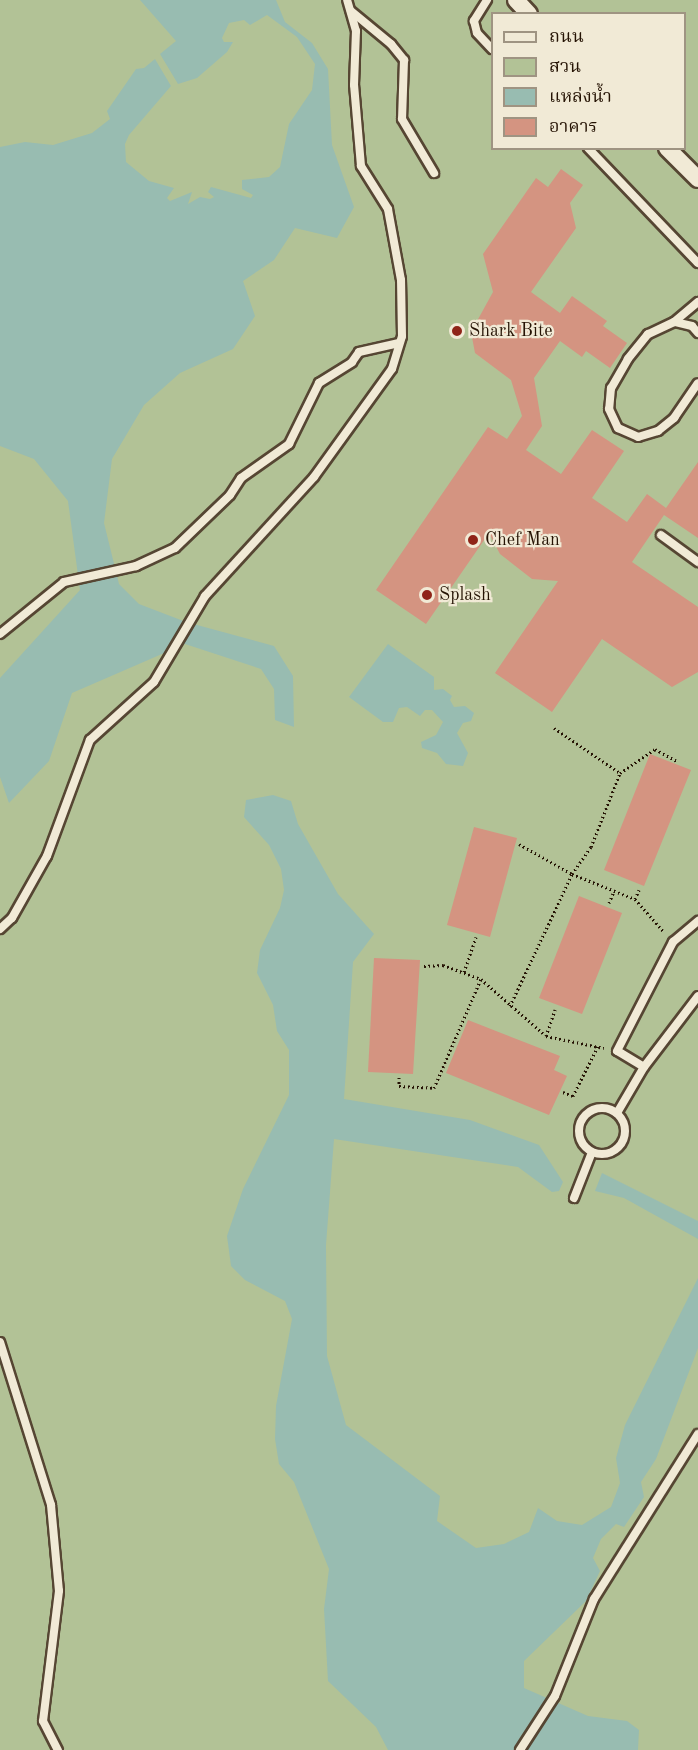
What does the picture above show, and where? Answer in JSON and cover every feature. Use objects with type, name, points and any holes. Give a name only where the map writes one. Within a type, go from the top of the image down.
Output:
[{"type":"street","points":[[516,0],[527,12]]},
{"type":"street","points":[[669,150],[698,179]]},
{"type":"lane","points":[[0,929],[12,918],[47,856],[90,740],[154,682],[205,596],[314,477],[392,369],[399,343],[401,280],[388,209],[361,166],[354,85],[356,31],[347,0]]},
{"type":"lane","points":[[487,0],[474,21],[477,33],[491,48]]},
{"type":"lane","points":[[350,11],[391,44],[405,60],[402,118],[434,173]]},
{"type":"lane","points":[[590,150],[698,263]]},
{"type":"lane","points":[[698,302],[674,322],[648,334],[628,359],[612,388],[609,409],[618,428],[638,437],[658,431],[674,417],[698,383]]},
{"type":"lane","points":[[674,322],[692,326],[698,333]]},
{"type":"lane","points":[[0,634],[64,582],[136,566],[175,548],[230,495],[241,478],[289,444],[319,383],[352,362],[359,352],[399,343]]},
{"type":"lane","points":[[661,535],[698,562]]},
{"type":"lane","points":[[644,1067],[617,1052],[673,942],[698,921]]},
{"type":"lane","points":[[617,1113],[644,1067],[698,996]]},
{"type":"lane","points":[[600,1107],[617,1113],[625,1128],[620,1146],[604,1154],[591,1152],[578,1133],[584,1116],[600,1107]]},
{"type":"lane","points":[[574,1198],[591,1152]]},
{"type":"lane","points":[[0,1342],[51,1505],[59,1591],[44,1721],[58,1750]]},
{"type":"lane","points":[[520,1750],[555,1696],[594,1599],[698,1434]]},
{"type":"path","points":[[554,728],[620,773]]},
{"type":"path","points":[[510,1006],[572,874],[591,847],[620,773],[655,749],[676,762]]},
{"type":"path","points":[[519,844],[572,874],[635,899],[673,942]]},
{"type":"path","points":[[635,899],[639,890]]},
{"type":"path","points":[[609,903],[614,891]]},
{"type":"path","points":[[464,973],[476,937]]},
{"type":"path","points":[[424,966],[443,965],[481,979],[546,1036],[617,1052]]},
{"type":"path","points":[[399,1077],[399,1086],[434,1088],[481,979]]},
{"type":"path","points":[[546,1036],[555,1010]]},
{"type":"path","points":[[453,1044],[458,1046]]},
{"type":"path","points":[[563,1092],[573,1096],[598,1046]]},
{"type":"green space","points":[[0,0],[698,0],[698,1750],[0,1750]]},
{"type":"water","points":[[140,0],[276,0],[285,22],[312,43],[328,69],[332,145],[354,207],[337,238],[295,228],[274,260],[243,281],[255,316],[233,349],[180,373],[144,405],[112,459],[104,523],[119,584],[139,604],[186,622],[274,646],[293,676],[294,727],[275,720],[274,689],[261,669],[185,644],[72,693],[49,761],[9,803],[0,777],[0,678],[80,590],[68,501],[34,459],[0,446],[0,147],[25,142],[53,145],[92,133],[110,119],[107,111],[136,69],[144,68],[155,59],[171,86],[129,135],[125,144],[126,162],[149,181],[174,188],[167,198],[170,201],[192,192],[188,204],[200,197],[210,199],[214,197],[208,192],[211,187],[251,198],[253,195],[242,189],[242,180],[269,177],[280,167],[289,124],[312,90],[315,64],[297,37],[267,15],[250,25],[244,20],[229,23],[222,38],[224,42],[233,42],[227,52],[197,78],[178,84],[160,54],[176,41]]},
{"type":"water","points":[[388,644],[434,677],[434,690],[443,689],[452,696],[450,700],[454,707],[465,706],[474,713],[471,721],[463,723],[457,733],[468,753],[463,766],[446,764],[437,753],[422,748],[421,742],[436,735],[443,722],[432,710],[425,710],[420,716],[407,707],[399,708],[393,722],[383,722],[349,697]]},
{"type":"water","points":[[273,795],[291,801],[298,824],[338,894],[374,934],[353,962],[344,1099],[470,1120],[539,1145],[563,1182],[559,1191],[552,1192],[518,1167],[334,1139],[326,1245],[327,1356],[346,1425],[440,1496],[437,1521],[476,1548],[504,1544],[529,1532],[538,1508],[557,1521],[582,1525],[611,1507],[620,1483],[616,1458],[625,1425],[698,1278],[698,1348],[656,1459],[641,1482],[644,1497],[624,1527],[616,1524],[601,1539],[593,1558],[600,1571],[586,1601],[524,1661],[524,1688],[588,1716],[627,1721],[639,1730],[638,1750],[388,1750],[376,1727],[328,1681],[324,1609],[329,1569],[294,1482],[279,1464],[275,1439],[276,1406],[292,1319],[285,1301],[245,1280],[231,1266],[227,1236],[243,1189],[289,1095],[289,1050],[277,1031],[273,1005],[257,973],[260,950],[280,908],[284,890],[281,869],[269,845],[244,817],[246,800]]},
{"type":"water","points":[[602,1173],[698,1221],[698,1239],[624,1198],[595,1191]]},
{"type":"building","points":[[561,169],[583,185],[570,203],[576,228],[531,292],[560,313],[572,296],[607,321],[603,326],[627,343],[610,368],[586,351],[582,357],[560,341],[534,378],[542,426],[526,450],[561,474],[592,430],[624,451],[592,498],[627,522],[647,494],[666,508],[698,462],[698,538],[664,515],[632,562],[698,607],[698,672],[672,687],[602,639],[552,712],[495,673],[558,581],[532,579],[500,554],[489,533],[426,624],[376,590],[488,427],[507,439],[522,416],[511,380],[475,353],[471,332],[493,292],[483,254],[536,178],[548,187]]},
{"type":"building","points":[[650,754],[691,770],[644,886],[604,870]]},
{"type":"building","points":[[474,827],[517,838],[490,937],[447,925]]},
{"type":"building","points":[[579,896],[622,913],[582,1014],[539,998]]},
{"type":"building","points":[[374,958],[420,960],[413,1074],[368,1072]]},
{"type":"building","points":[[468,1020],[560,1056],[554,1070],[567,1076],[549,1115],[446,1073]]},
{"type":"place","name":"Shark Bite","points":[[457,331]]},
{"type":"place","name":"Chef Man","points":[[473,540]]},
{"type":"place","name":"Splash","points":[[427,595]]}]
